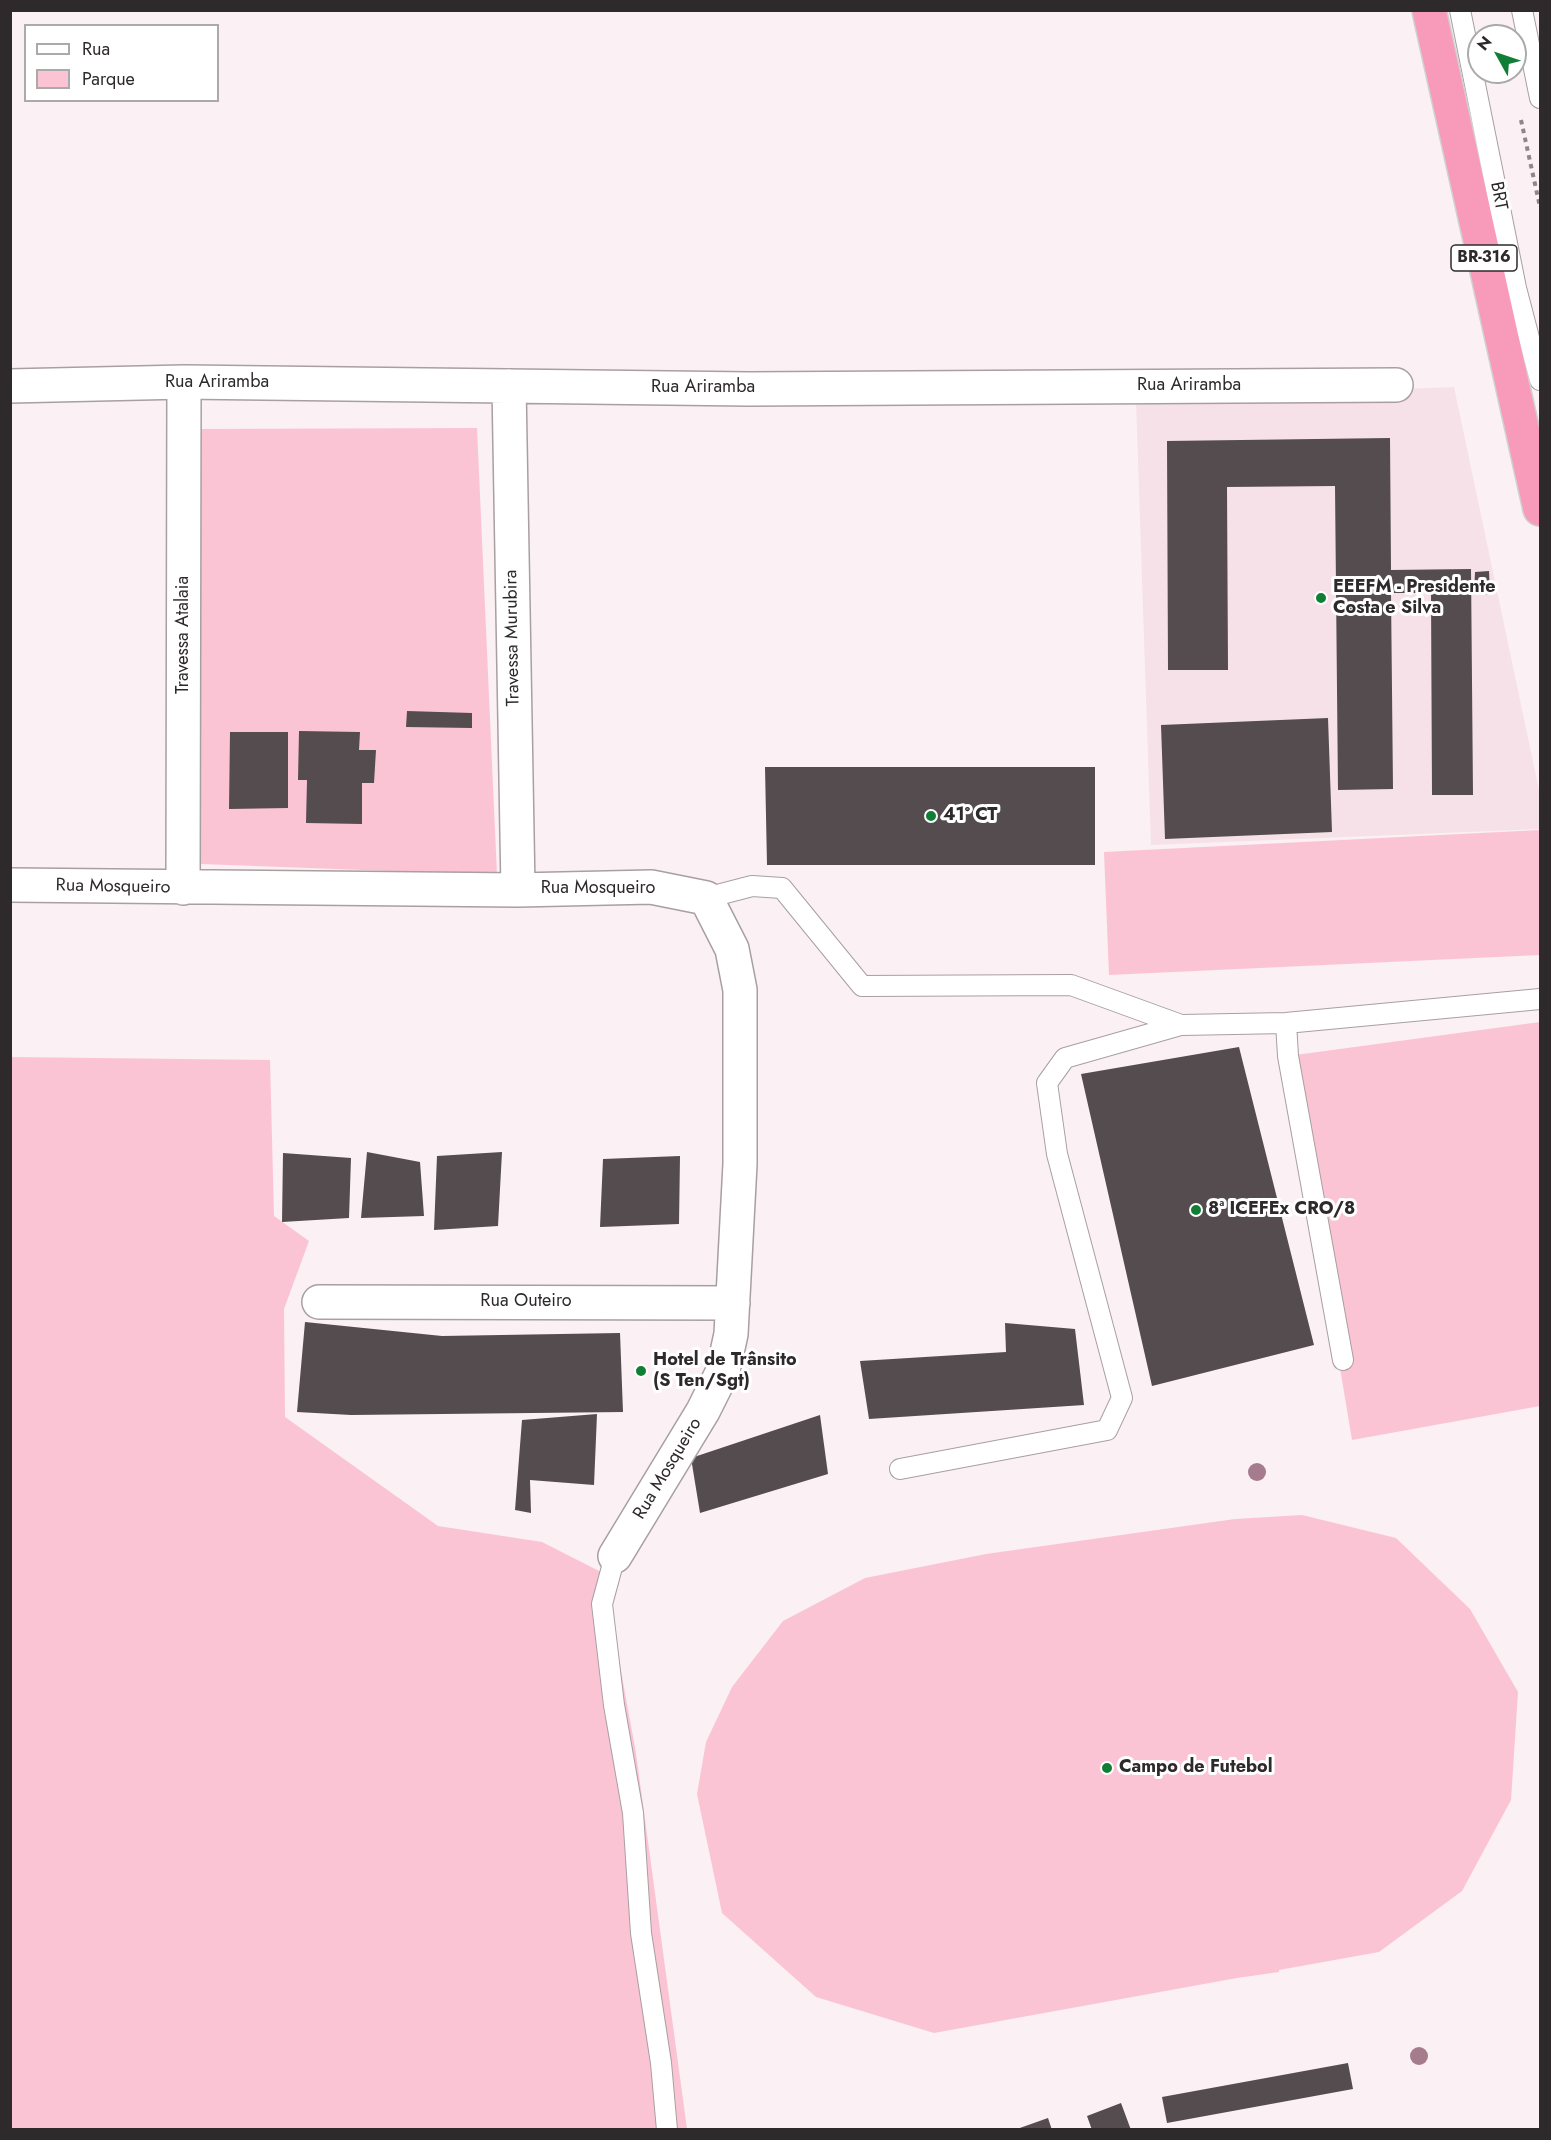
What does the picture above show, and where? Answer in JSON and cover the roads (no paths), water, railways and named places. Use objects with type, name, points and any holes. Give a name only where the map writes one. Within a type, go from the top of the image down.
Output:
[{"type":"highway","name":"BR-316","points":[[1429,10],[1540,507]]},
{"type":"street","name":"Rua Ariramba","points":[[10,386],[184,382],[749,389],[1396,385]]},
{"type":"street","name":"Travessa Atalaia","points":[[183,888],[184,382]]},
{"type":"street","name":"Travessa Murubira","points":[[509,386],[518,890]]},
{"type":"street","name":"Rua Mosqueiro","points":[[10,885],[518,890],[651,887],[706,898],[732,949],[740,990],[740,1164],[731,1334],[723,1371],[703,1411],[615,1556]]},
{"type":"street","name":"Rua Outeiro","points":[[319,1302],[733,1303]]},
{"type":"lane","name":"BRT","points":[[1461,10],[1516,288],[1540,380]]},
{"type":"lane","points":[[1522,10],[1540,98]]},
{"type":"lane","points":[[706,898],[752,886],[782,888],[862,986],[1071,985],[1181,1025]]},
{"type":"lane","points":[[900,1469],[1107,1430],[1122,1398],[1057,1155],[1047,1083],[1065,1058],[1181,1025],[1286,1023],[1540,999]]},
{"type":"lane","points":[[1286,1023],[1288,1056],[1343,1360]]},
{"type":"lane","points":[[615,1556],[602,1604],[614,1705],[633,1813],[641,1933],[662,2063],[667,2130]]},
{"type":"place","name":"EEEFM - Presidente Costa e Silva","points":[[1321,598]]},
{"type":"place","name":"41º CT","points":[[931,816]]},
{"type":"place","name":"8ª ICEFEx CRO/8","points":[[1196,1210]]},
{"type":"place","name":"Hotel de Trânsito (S Ten/Sgt)","points":[[641,1371]]},
{"type":"place","name":"Campo de Futebol","points":[[1107,1768]]}]
